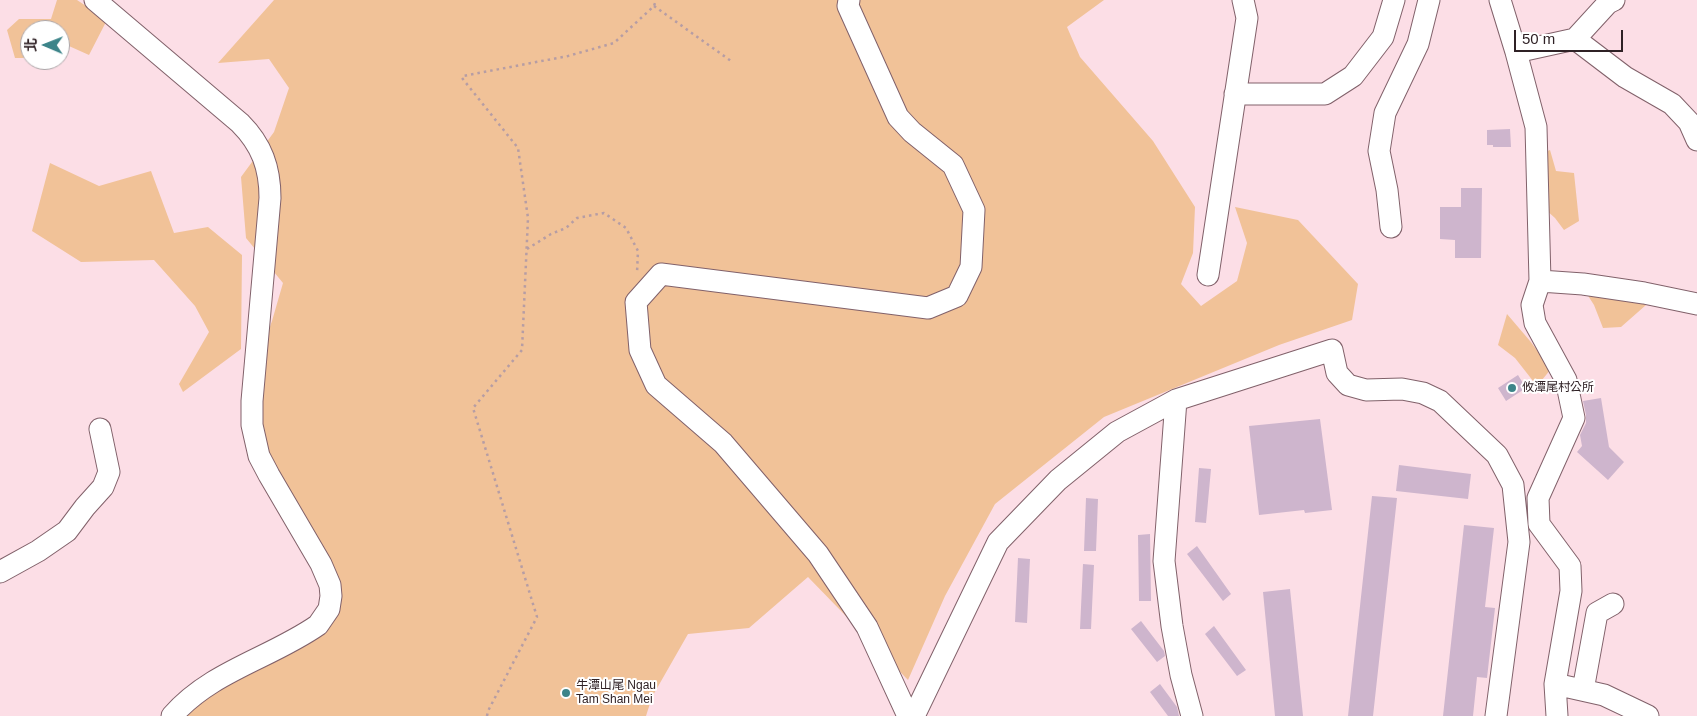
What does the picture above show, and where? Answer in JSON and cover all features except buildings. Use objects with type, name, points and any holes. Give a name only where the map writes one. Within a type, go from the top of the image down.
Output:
[{"type":"street","points":[[95,0],[240,123],[253,137],[265,160],[269,176],[270,198],[252,401],[252,425],[256,446],[264,465],[321,564],[331,590],[329,609],[318,625],[205,686],[172,716]]},
{"type":"street","points":[[849,0],[848,6],[898,117],[912,132],[953,165],[974,210],[971,266],[957,296],[928,308],[661,274],[636,302],[640,350],[656,385],[723,443],[818,554],[867,626],[908,716]]},
{"type":"street","points":[[1208,275],[1247,18],[1243,0]]},
{"type":"street","points":[[1235,94],[1325,94],[1353,76],[1382,37],[1394,0]]},
{"type":"street","points":[[1391,227],[1387,190],[1379,151],[1385,112],[1418,44],[1429,0]]},
{"type":"street","points":[[1500,0],[1536,127],[1540,281],[1532,305],[1535,323],[1566,380],[1574,418],[1538,498],[1539,524],[1570,566],[1570,591],[1555,684],[1557,716]]},
{"type":"street","points":[[1516,52],[1575,39],[1603,8],[1614,0]]},
{"type":"street","points":[[1575,39],[1625,78],[1672,104],[1689,122],[1697,140]]},
{"type":"street","points":[[1540,281],[1583,284],[1644,293],[1697,304]]},
{"type":"street","points":[[914,716],[998,542],[1058,480],[1117,432],[1176,400],[1332,350],[1337,373],[1348,385],[1366,390],[1402,389],[1423,393],[1440,401],[1497,455],[1513,485],[1519,542],[1496,716]]},
{"type":"street","points":[[1176,400],[1164,561],[1175,642],[1181,675],[1192,716]]},
{"type":"street","points":[[0,572],[38,551],[66,531],[85,506],[103,487],[109,472],[100,429]]},
{"type":"street","points":[[1583,690],[1597,613],[1613,604]]},
{"type":"street","points":[[1555,684],[1604,695],[1648,716]]},
{"type":"path","points":[[487,716],[537,617],[473,408],[522,350],[528,218],[518,148],[462,78],[463,76],[568,56],[614,42],[654,6],[656,0]]},
{"type":"path","points":[[654,6],[731,60]]},
{"type":"path","points":[[527,249],[551,234],[566,228],[577,218],[604,213],[626,228],[638,251],[636,302]]},
{"type":"shaded area","points":[[57,0],[77,0],[107,20],[89,55],[70,46],[70,20],[20,20],[20,58],[15,58],[7,30],[19,19],[51,19]]},
{"type":"shaded area","points":[[274,0],[1104,0],[1067,27],[1080,57],[1153,141],[1195,207],[1193,253],[1181,284],[1201,306],[1237,281],[1247,243],[1235,207],[1298,220],[1358,284],[1352,320],[1279,345],[1104,417],[995,504],[945,596],[908,680],[808,577],[749,628],[688,634],[652,697],[646,716],[181,716],[216,690],[320,632],[333,581],[276,474],[257,418],[259,357],[283,283],[246,238],[241,177],[274,132],[289,88],[269,59],[218,63]]},
{"type":"shaded area","points":[[1550,150],[1556,171],[1574,173],[1579,221],[1564,230],[1546,210],[1532,157]]},
{"type":"shaded area","points":[[50,163],[99,186],[151,171],[174,233],[208,227],[242,255],[241,349],[183,392],[179,384],[209,332],[195,306],[154,260],[81,262],[32,231]]},
{"type":"shaded area","points":[[1598,281],[1646,305],[1621,327],[1603,328],[1594,305],[1585,291]]},
{"type":"shaded area","points":[[1507,314],[1551,369],[1537,386],[1515,358],[1498,345]]},
{"type":"place","name":"攸潭尾村公所","points":[[1512,388]]},
{"type":"place","name":"牛潭山尾 Ngau Tam Shan Mei","points":[[566,693]]}]
